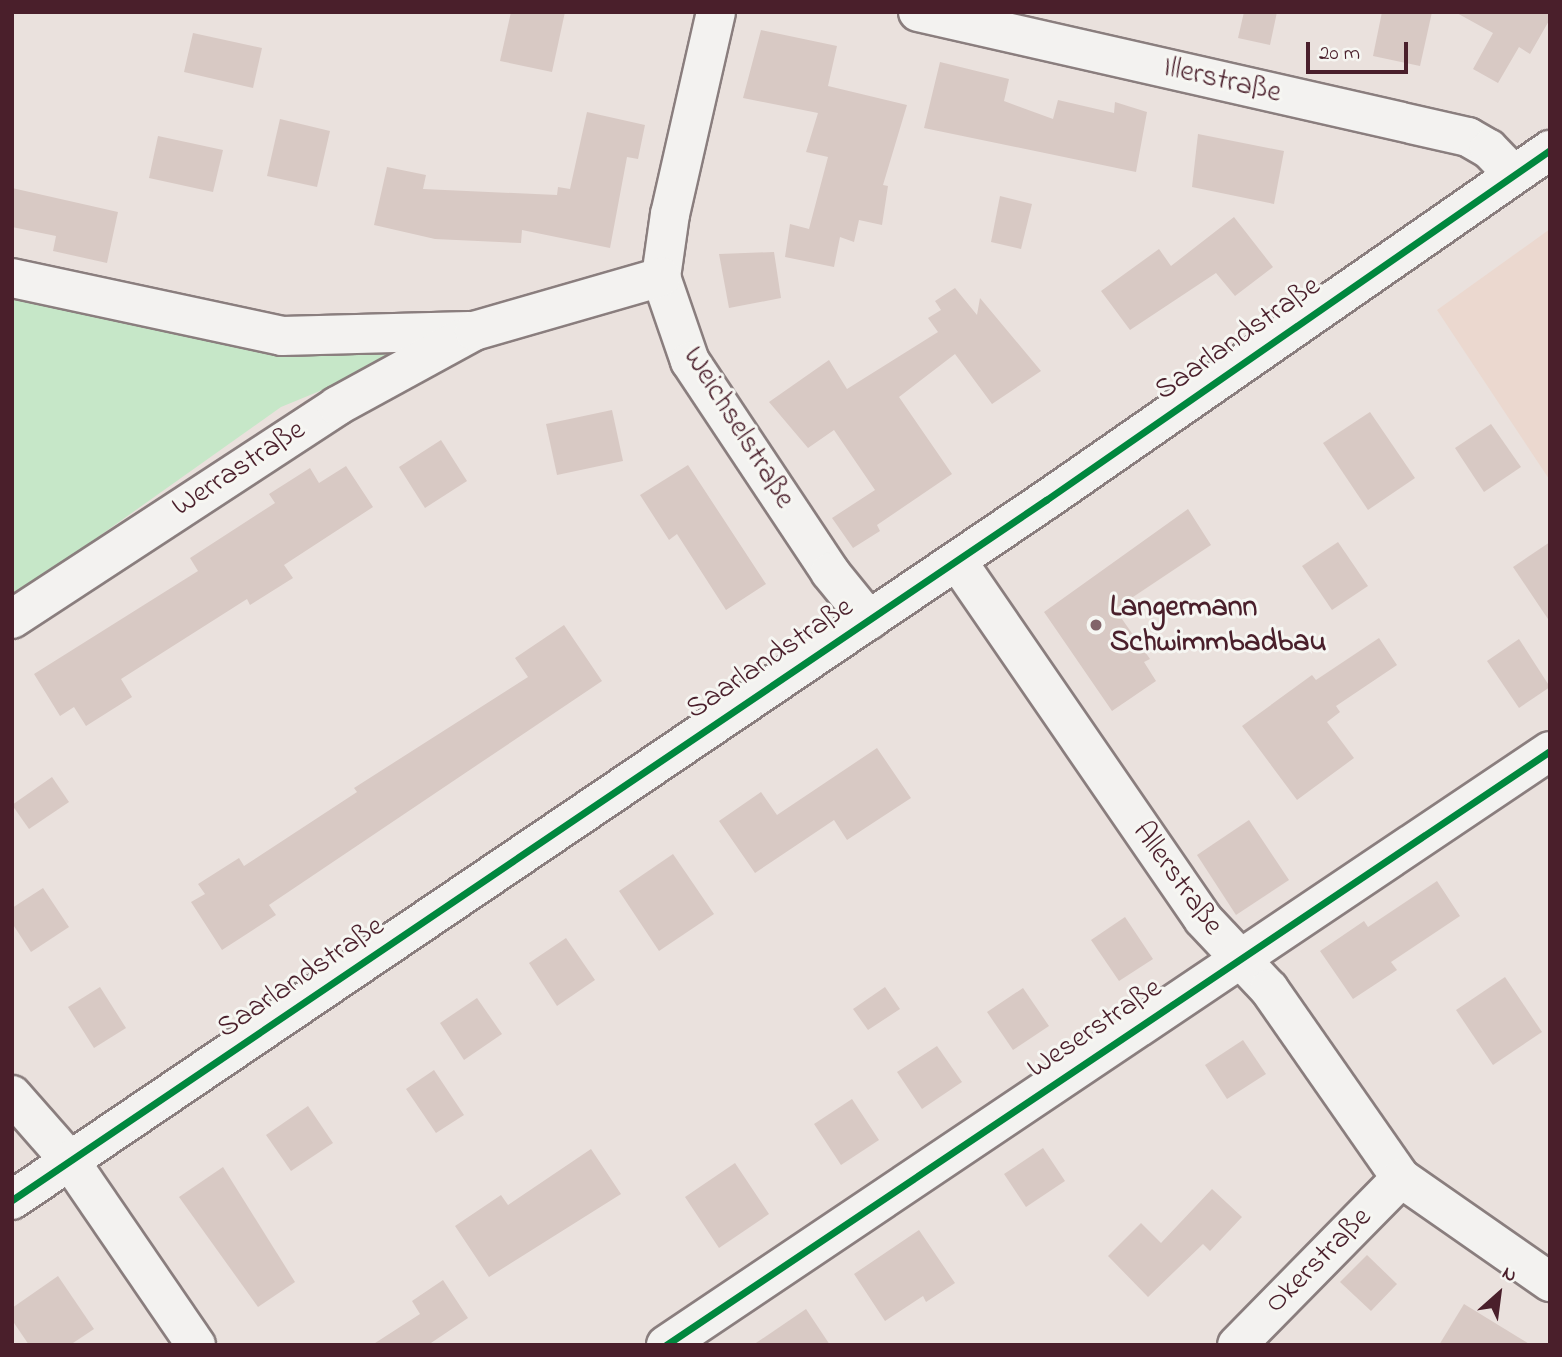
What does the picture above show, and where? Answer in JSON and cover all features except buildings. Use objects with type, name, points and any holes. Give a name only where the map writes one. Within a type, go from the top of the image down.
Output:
[{"type":"street","name":"Weichselstraße","points":[[716,12],[670,214],[661,277],[690,361],[830,572],[869,620]]},
{"type":"street","name":"Illerstraße","points":[[918,12],[1468,137],[1489,149],[1513,174]]},
{"type":"street","name":"Saarlandstraße","points":[[12,1199],[957,561],[1550,150]]},
{"type":"street","name":"Werrastraße","points":[[12,619],[337,406],[474,331],[661,277]]},
{"type":"street","name":"Werrastraße","points":[[12,278],[282,336],[474,331]]},
{"type":"street","name":"Allerstraße","points":[[957,561],[1203,919],[1238,960],[1269,989],[1401,1178],[1550,1282]]},
{"type":"street","name":"Weserstraße","points":[[666,1345],[1550,751]]},
{"type":"street","points":[[12,1095],[70,1161],[196,1345]]},
{"type":"street","name":"Okerstraße","points":[[1237,1345],[1401,1178]]},
{"type":"shaded area","points":[[1550,229],[1550,478],[1549,479],[1437,310]]},
{"type":"green space","points":[[12,289],[417,351],[281,407],[12,598]]},
{"type":"cycle path","points":[[12,1200],[1046,500],[1550,150]]},
{"type":"cycle path","points":[[666,1345],[1550,751]]},
{"type":"place","name":"Langermann Schwimmbadbau","points":[[1096,625]]}]
